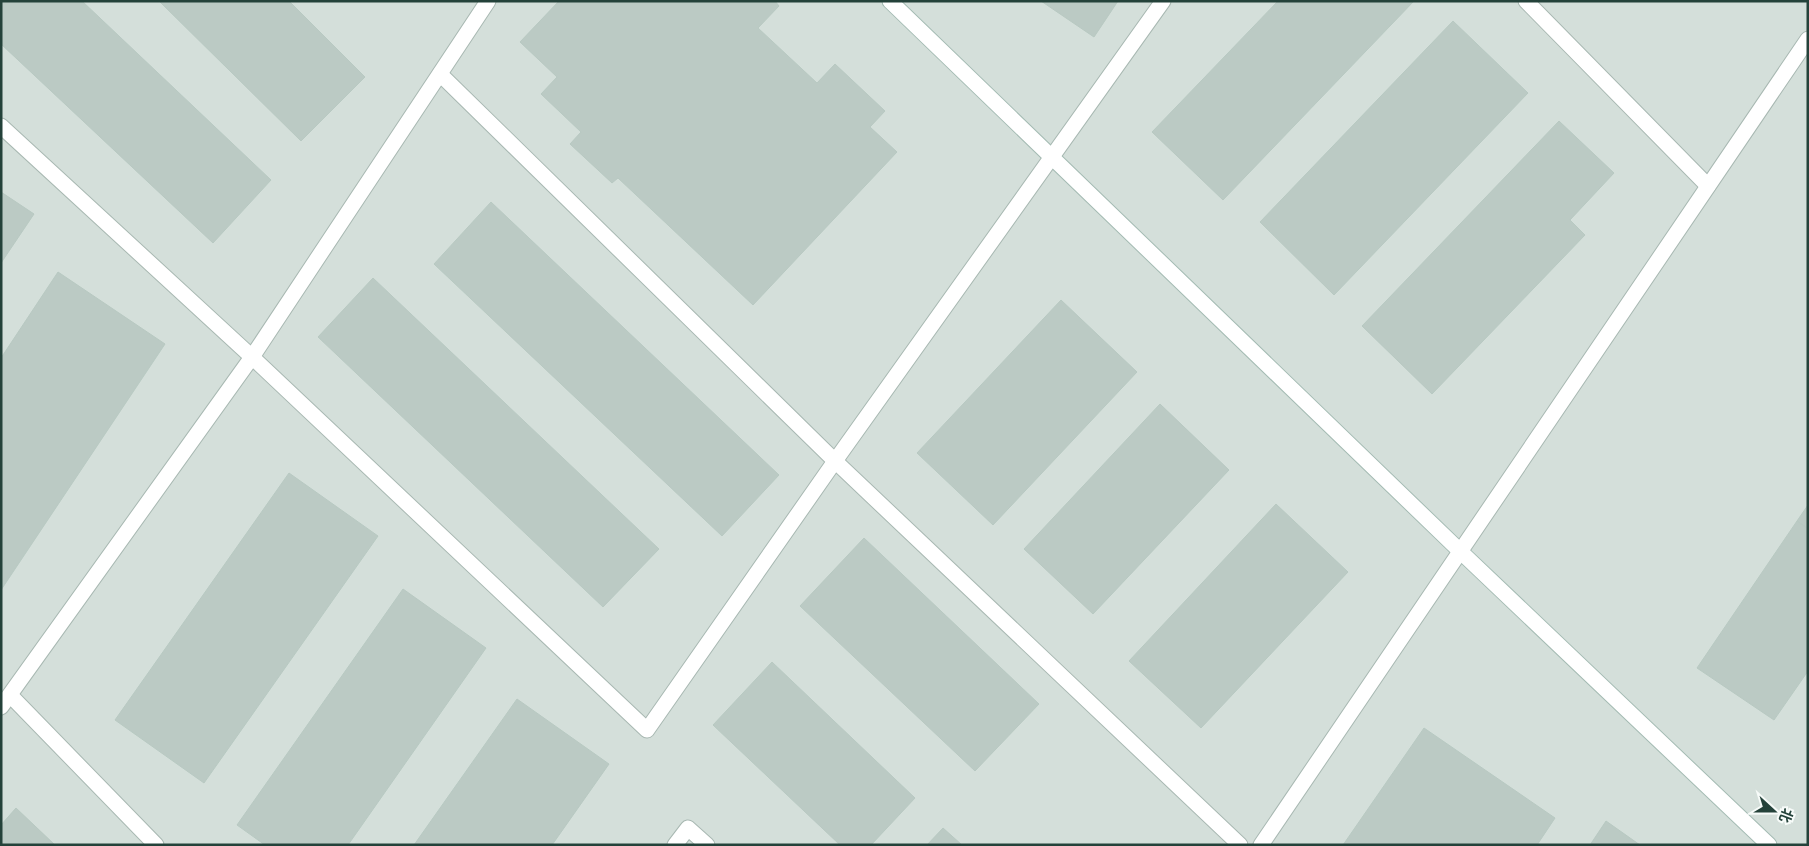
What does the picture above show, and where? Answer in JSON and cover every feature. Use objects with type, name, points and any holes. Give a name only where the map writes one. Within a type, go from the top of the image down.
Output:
[{"type":"street","points":[[156,845],[6,701],[252,357],[488,1]]},
{"type":"street","points":[[890,1],[1461,552],[1769,845]]},
{"type":"street","points":[[1,126],[252,357],[646,730],[1163,1]]},
{"type":"street","points":[[1526,1],[1708,186]]},
{"type":"street","points":[[1261,845],[1808,39]]},
{"type":"street","points":[[440,74],[835,461],[1240,845]]},
{"type":"street","points":[[675,845],[688,828],[707,845]]},
{"type":"shaded area","points":[[1,1],[1808,1],[1808,845],[1,845]]},
{"type":"building","points":[[1,1],[82,1],[271,180],[213,243],[1,44]]},
{"type":"building","points":[[159,1],[289,1],[365,77],[301,141]]},
{"type":"building","points":[[559,1],[775,1],[779,6],[758,28],[817,83],[835,64],[885,111],[870,127],[897,152],[753,305],[618,178],[612,183],[570,144],[581,132],[541,94],[557,77],[520,42]]},
{"type":"building","points":[[1041,1],[1118,1],[1094,37]]},
{"type":"building","points":[[1278,1],[1414,1],[1223,200],[1152,132]]},
{"type":"building","points":[[1453,21],[1528,93],[1334,295],[1260,222]]},
{"type":"building","points":[[1559,121],[1614,173],[1570,220],[1585,235],[1432,394],[1362,326]]},
{"type":"building","points":[[1,192],[34,214],[1,263]]},
{"type":"building","points":[[491,202],[779,475],[722,536],[434,264]]},
{"type":"building","points":[[58,272],[165,344],[1,590],[1,358]]},
{"type":"building","points":[[373,278],[659,549],[603,607],[318,337]]},
{"type":"building","points":[[1061,300],[1137,372],[993,525],[917,453]]},
{"type":"building","points":[[1160,404],[1229,470],[1093,614],[1024,549]]},
{"type":"building","points":[[289,473],[378,536],[204,783],[115,720]]},
{"type":"building","points":[[1276,504],[1348,572],[1201,728],[1129,661]]},
{"type":"building","points":[[1808,505],[1808,529],[1797,521]]},
{"type":"building","points":[[1797,521],[1808,529],[1808,671],[1774,720],[1697,668]]},
{"type":"building","points":[[864,538],[1039,704],[975,771],[800,606]]},
{"type":"building","points":[[403,589],[486,648],[348,845],[265,845],[237,825]]},
{"type":"building","points":[[772,662],[915,798],[871,845],[840,845],[713,725]]},
{"type":"building","points":[[517,699],[609,764],[552,845],[414,845]]},
{"type":"building","points":[[1424,728],[1555,818],[1537,845],[1343,845]]},
{"type":"building","points":[[16,808],[55,845],[1,845],[1,825]]},
{"type":"building","points":[[1606,821],[1640,845],[1590,845]]},
{"type":"building","points":[[943,828],[962,845],[927,845]]}]
